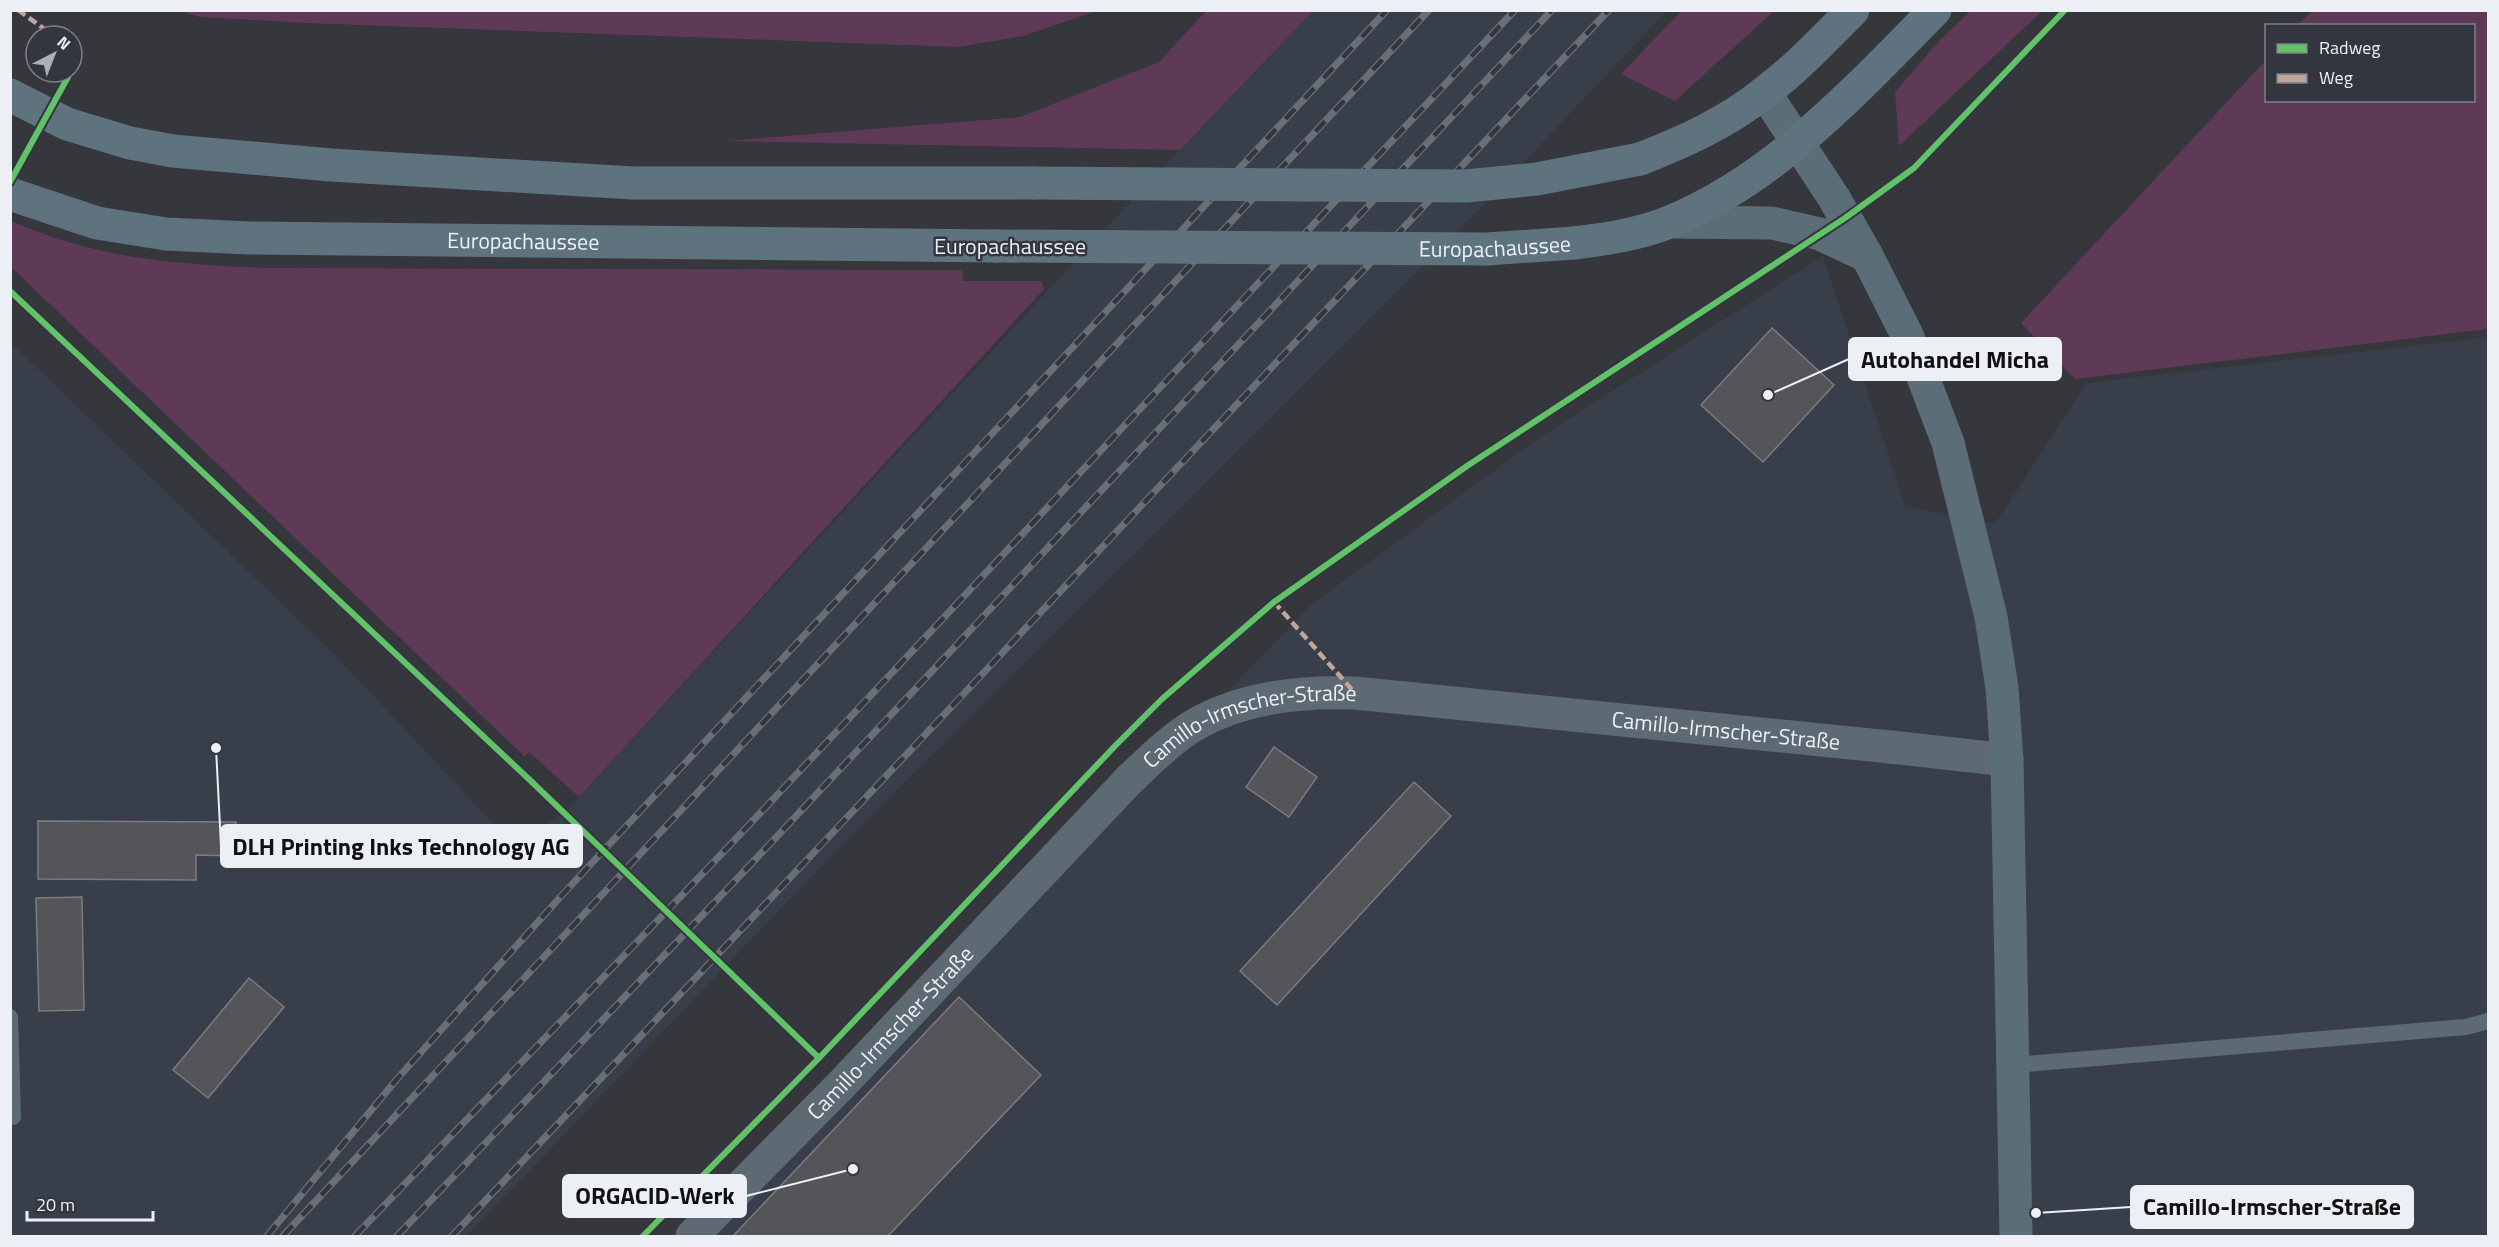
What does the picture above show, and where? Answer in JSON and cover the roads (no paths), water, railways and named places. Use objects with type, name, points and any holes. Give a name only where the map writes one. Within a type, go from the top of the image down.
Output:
[{"type":"main road","points":[[10,95],[67,124],[130,143],[173,151],[332,165],[633,183],[1466,186],[1537,179],[1640,159],[1678,144],[1722,121],[1765,93],[1853,10]]},
{"type":"main road","name":"Europachaussee","points":[[10,194],[52,210],[97,223],[166,234],[249,238],[1487,249],[1574,243],[1608,239],[1672,222],[1720,197],[1798,141],[1847,99],[1935,10]]},
{"type":"street","points":[[1765,93],[1798,141],[1868,256],[1906,335],[1948,443],[1991,617],[2002,687],[2007,760],[2016,1236]]},
{"type":"street","points":[[1672,222],[1772,223],[1820,234],[1868,256]]},
{"type":"street","name":"Camillo-Irmscher-Straße","points":[[692,1236],[843,1083],[1120,789],[1160,751],[1191,727],[1250,702],[1319,692],[1355,693],[1900,747],[2007,760]]},
{"type":"lane","points":[[10,1017],[13,1117]]},
{"type":"lane","points":[[2013,1065],[2466,1027],[2488,1021]]},
{"type":"railway","points":[[267,1236],[397,1079],[563,894],[1387,10]]},
{"type":"railway","points":[[283,1236],[1429,10]]},
{"type":"railway","points":[[355,1236],[731,844],[1515,10]]},
{"type":"railway","points":[[397,1236],[752,863],[1552,10]]},
{"type":"railway","points":[[452,1236],[1609,10]]},
{"type":"place","name":"Autohandel Micha","points":[[1768,395]]},
{"type":"place","name":"DLH Printing Inks Technology AG","points":[[216,748]]},
{"type":"place","name":"ORGACID-Werk","points":[[853,1169]]},
{"type":"place","name":"Camillo-Irmscher-Straße","points":[[2036,1213]]}]
